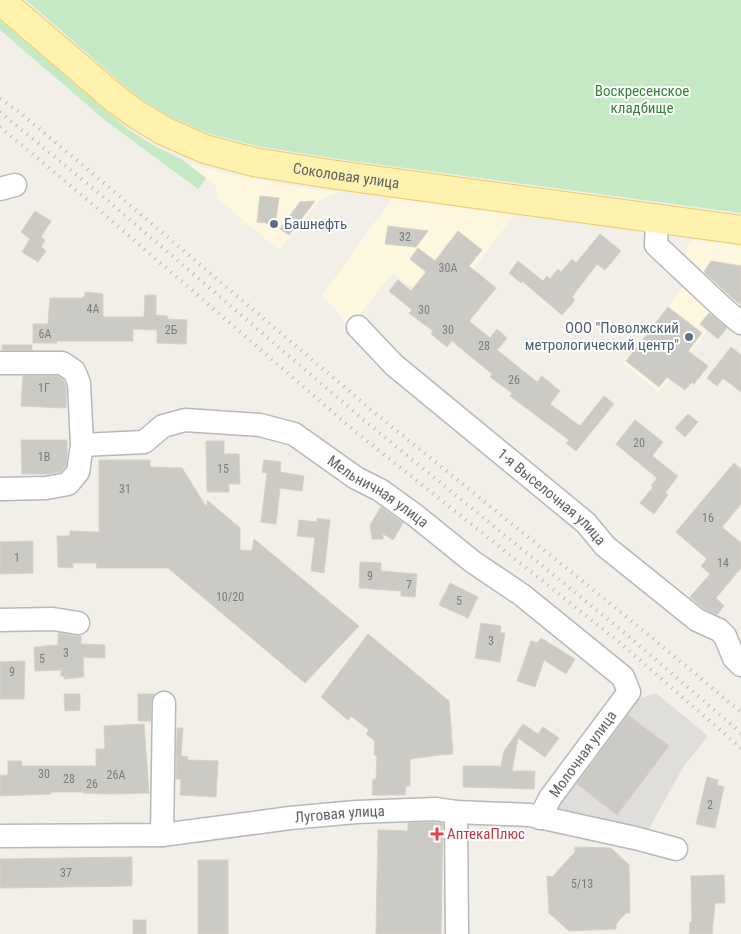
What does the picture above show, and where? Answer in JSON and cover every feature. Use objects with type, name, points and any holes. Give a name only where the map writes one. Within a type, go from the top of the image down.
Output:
[{"type":"main road","name":"Соколовая улица","points":[[0,0],[118,101],[164,131],[205,149],[272,165],[741,230]]},
{"type":"street","points":[[658,219],[656,245],[741,323]]},
{"type":"street","name":"1-я Выселочная улица","points":[[358,327],[394,365],[586,523],[605,546],[698,620],[719,630],[733,630],[734,658],[741,665]]},
{"type":"street","points":[[0,363],[62,363],[74,371],[79,383],[82,445],[78,472],[68,484],[46,488],[0,489]]},
{"type":"street","name":"Мельничная улица","points":[[82,445],[144,442],[163,426],[185,420],[260,425],[294,434],[356,478],[380,490],[473,562],[522,596],[623,678],[629,692]]},
{"type":"street","points":[[0,620],[53,620],[78,623]]},
{"type":"street","name":"Молочная улица","points":[[540,818],[550,798],[629,692]]},
{"type":"street","points":[[162,835],[164,703]]},
{"type":"street","name":"Луговая улица","points":[[0,836],[162,835],[246,823],[356,812],[436,809],[456,812],[530,815],[676,849]]},
{"type":"street","points":[[456,812],[457,934]]},
{"type":"shaded area","name":"Башнефть","points":[[192,163],[249,178],[319,190],[342,191],[321,199],[279,250],[217,198],[216,185],[190,166]]},
{"type":"shaded area","points":[[392,198],[514,215],[444,309],[393,273],[350,326],[322,296]]},
{"type":"shaded area","points":[[694,240],[741,246],[741,317],[685,260],[688,246]]},
{"type":"shaded area","points":[[688,281],[722,312],[659,392],[623,363]]},
{"type":"shaded area","points":[[656,693],[708,736],[684,766],[648,830],[555,810],[554,803],[632,701]]},
{"type":"green space","name":"Воскресенское кладбище","points":[[26,0],[741,0],[741,213],[338,159],[256,146],[208,133],[170,117],[146,102],[127,88]]},
{"type":"green space","points":[[0,20],[126,128],[156,147],[181,159],[206,178],[198,189],[106,121],[0,30]]},
{"type":"building","points":[[260,196],[279,198],[275,224],[257,222]]},
{"type":"building","points":[[315,201],[289,235],[280,229],[300,202]]},
{"type":"building","points":[[35,211],[51,221],[41,237],[45,240],[41,247],[46,251],[38,262],[22,252],[30,239],[21,232]]},
{"type":"building","points":[[388,226],[428,231],[416,247],[385,244]]},
{"type":"building","points":[[458,231],[482,250],[469,266],[496,288],[469,321],[490,338],[497,329],[507,338],[497,350],[537,382],[542,376],[560,391],[550,404],[580,426],[604,396],[614,404],[576,451],[566,443],[569,440],[510,396],[512,393],[490,377],[492,374],[452,341],[447,347],[431,334],[433,331],[409,313],[412,310],[389,291],[398,280],[411,291],[426,272],[410,259],[418,248],[435,261]]},
{"type":"building","points":[[600,234],[621,251],[605,270],[597,264],[572,297],[575,300],[562,315],[522,281],[521,283],[509,273],[518,261],[543,281],[547,276],[550,279],[558,269],[561,272],[572,259],[576,263]]},
{"type":"building","points":[[711,261],[741,266],[741,305],[704,272]]},
{"type":"building","points":[[85,292],[103,294],[103,317],[144,317],[145,295],[156,295],[156,315],[168,316],[167,319],[187,320],[186,344],[157,343],[157,330],[133,329],[133,341],[57,341],[57,343],[33,343],[33,324],[48,324],[50,298],[83,298]]},
{"type":"building","points":[[668,307],[702,333],[688,351],[708,366],[694,384],[692,382],[685,390],[667,377],[659,387],[626,361]]},
{"type":"building","points":[[709,313],[727,328],[718,339],[700,324]]},
{"type":"building","points":[[2,345],[32,345],[32,350],[2,350]]},
{"type":"building","points":[[731,347],[741,355],[741,392],[723,378],[717,386],[707,378]]},
{"type":"building","points":[[23,376],[58,376],[66,386],[66,408],[21,406]]},
{"type":"building","points":[[688,414],[698,422],[685,437],[675,428]]},
{"type":"building","points":[[635,420],[663,442],[652,456],[678,476],[665,493],[668,495],[654,514],[640,503],[653,487],[651,486],[657,478],[616,444]]},
{"type":"building","points":[[21,440],[67,440],[66,466],[61,472],[22,474]]},
{"type":"building","points":[[206,441],[224,441],[224,454],[239,454],[240,484],[229,484],[229,492],[207,492]]},
{"type":"building","points":[[99,460],[150,460],[150,467],[182,468],[207,508],[207,500],[240,528],[240,550],[252,551],[254,539],[359,626],[305,683],[168,568],[96,568],[97,563],[73,563],[73,568],[58,567],[57,536],[70,536],[70,531],[99,532]]},
{"type":"building","points":[[264,460],[281,462],[280,472],[304,476],[302,491],[280,488],[276,524],[261,522],[267,473],[262,472]]},
{"type":"building","points":[[734,463],[741,469],[741,504],[722,527],[741,543],[741,568],[716,598],[724,606],[717,615],[704,609],[690,597],[710,574],[701,566],[707,559],[676,532]]},
{"type":"building","points":[[381,507],[403,523],[393,540],[383,534],[383,539],[372,539],[370,525]]},
{"type":"building","points":[[317,518],[330,520],[324,573],[311,571],[315,538],[297,536],[299,520],[317,522]]},
{"type":"building","points":[[33,541],[33,573],[0,574],[0,542]]},
{"type":"building","points":[[360,562],[381,563],[381,571],[417,574],[415,597],[401,596],[401,591],[359,588]]},
{"type":"building","points":[[450,583],[478,597],[468,618],[439,605]]},
{"type":"building","points":[[481,623],[501,626],[500,633],[505,633],[500,662],[475,658]]},
{"type":"building","points":[[58,633],[81,636],[81,644],[105,645],[105,658],[83,657],[84,677],[64,679],[64,676],[61,676],[61,670],[35,671],[34,647],[58,645]]},
{"type":"building","points":[[368,634],[449,701],[453,754],[410,759],[410,786],[406,786],[405,795],[372,795],[373,779],[376,779],[377,755],[374,755],[375,741],[366,734],[369,730],[351,716],[348,720],[321,697]]},
{"type":"building","points":[[541,638],[575,659],[566,674],[544,660],[535,687],[517,681],[531,641],[537,643]]},
{"type":"building","points":[[25,661],[24,699],[0,699],[0,662]]},
{"type":"building","points":[[64,694],[80,694],[80,710],[65,711]]},
{"type":"building","points":[[138,694],[155,694],[151,703],[151,721],[138,721]]},
{"type":"building","points":[[628,715],[669,746],[617,815],[577,784]]},
{"type":"building","points":[[144,724],[149,793],[51,792],[51,794],[0,796],[0,775],[8,775],[8,761],[22,761],[22,766],[96,766],[96,749],[105,749],[104,726]]},
{"type":"building","points":[[523,724],[538,734],[543,727],[559,738],[545,757],[518,738],[512,771],[535,771],[534,789],[463,787],[463,766],[501,766],[504,751]]},
{"type":"building","points":[[177,728],[183,728],[181,756],[188,757],[187,760],[218,761],[216,797],[180,795],[181,779],[176,779]]},
{"type":"building","points":[[707,777],[718,780],[717,785],[724,787],[715,828],[696,824]]},
{"type":"building","points":[[408,823],[443,823],[441,934],[376,934],[378,830],[408,831]]},
{"type":"building","points":[[575,847],[611,848],[629,865],[630,913],[626,913],[616,924],[616,929],[569,931],[549,913],[547,876],[552,877],[575,852]]},
{"type":"building","points":[[132,857],[132,886],[0,888],[0,859]]},
{"type":"building","points":[[198,860],[228,860],[228,934],[198,934]]},
{"type":"building","points":[[724,875],[725,903],[715,903],[712,934],[689,934],[690,922],[692,922],[691,876]]},
{"type":"building","points":[[133,920],[146,920],[146,934],[133,934]]},
{"type":"railway","points":[[0,99],[18,111],[375,413],[741,712]]},
{"type":"railway","points":[[0,112],[100,194],[366,422],[626,634],[741,733]]},
{"type":"railway","points":[[0,127],[91,203],[357,433],[619,642],[741,748]]},
{"type":"place","name":"Башнефть","points":[[274,224]]},
{"type":"place","name":"ООО \"Поволжский метрологический центр\"","points":[[689,337]]},
{"type":"place","name":"АптекаПлюс","points":[[437,834]]}]
